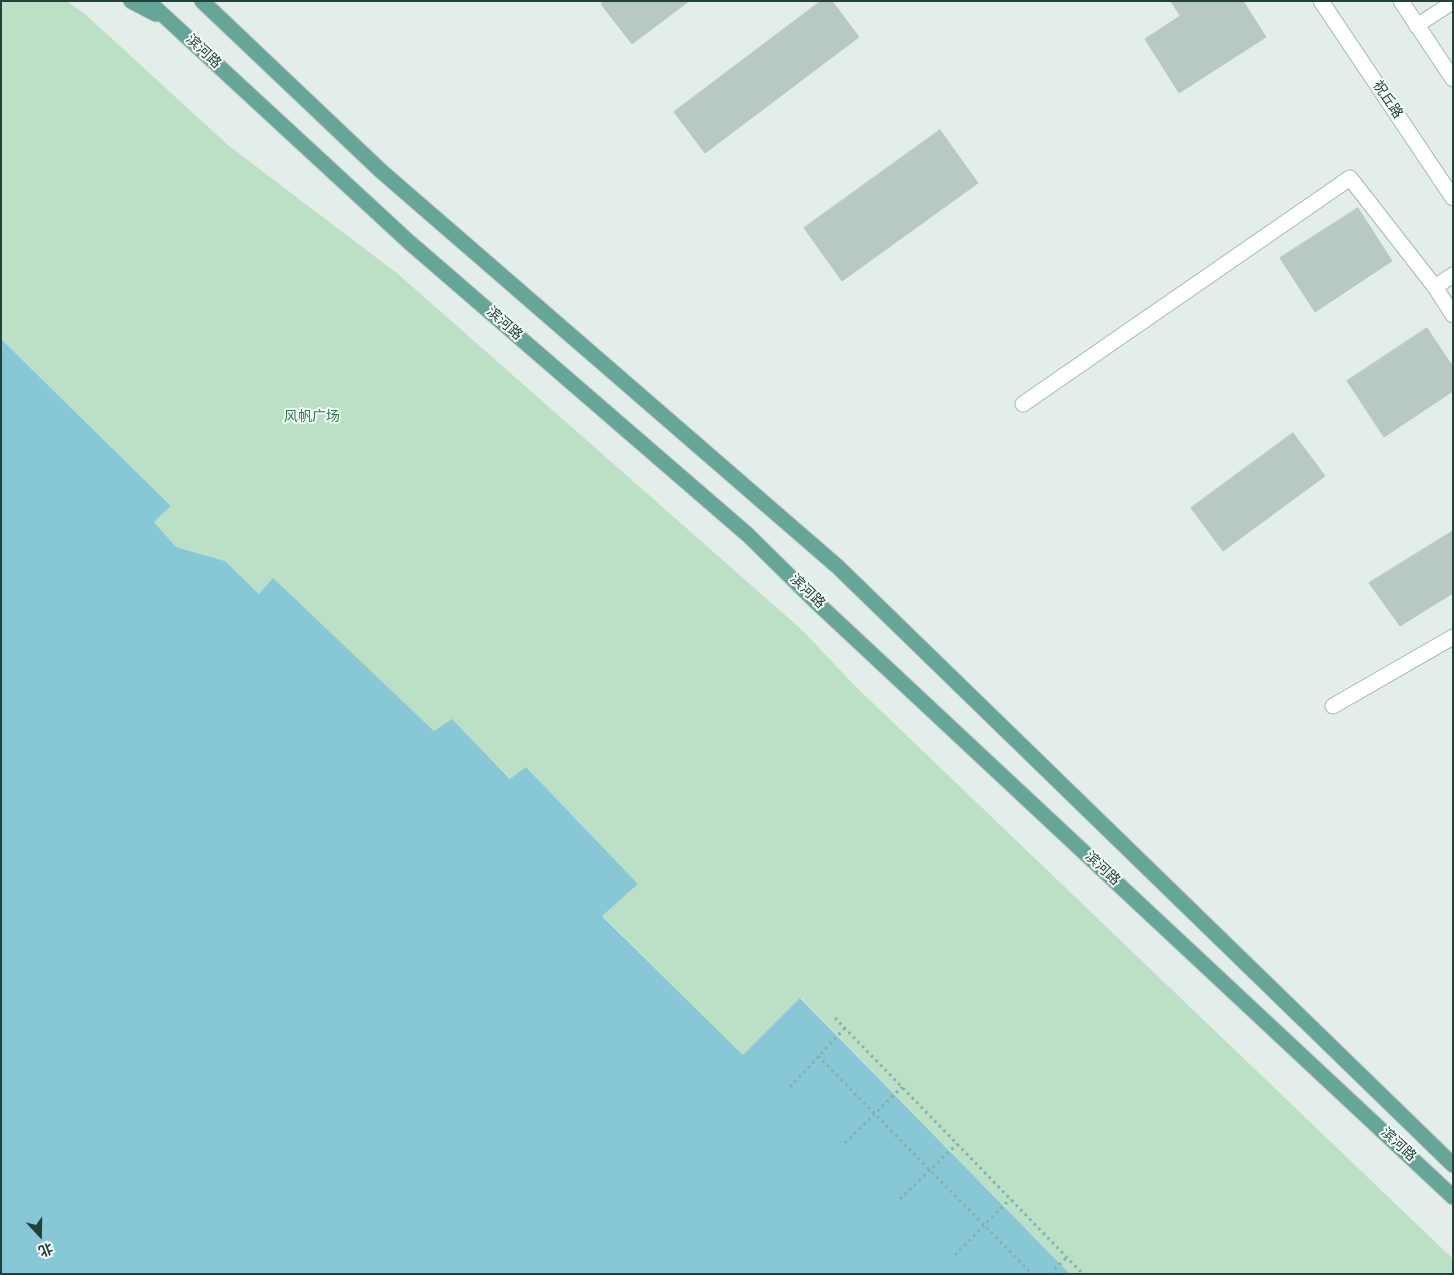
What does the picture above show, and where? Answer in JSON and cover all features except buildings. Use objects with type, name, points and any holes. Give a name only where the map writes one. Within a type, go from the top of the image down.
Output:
[{"type":"main road","points":[[131,1],[167,19]]},
{"type":"main road","name":"滨河路","points":[[148,1],[408,242],[748,535],[814,600],[1453,1197]]},
{"type":"main road","name":"滨河路","points":[[202,1],[380,171],[838,567],[1453,1165]]},
{"type":"street","name":"祝丘路","points":[[1321,1],[1453,198]]},
{"type":"street","points":[[1401,1],[1453,79]]},
{"type":"street","points":[[1023,404],[1350,178],[1435,287],[1453,315]]},
{"type":"street","points":[[1435,287],[1453,275]]},
{"type":"street","points":[[1333,706],[1453,637]]},
{"type":"lane","points":[[1416,26],[1453,2]]},
{"type":"path","points":[[835,1018],[1083,1274]]},
{"type":"path","points":[[790,1087],[846,1028]]},
{"type":"path","points":[[818,1056],[1032,1274]]},
{"type":"path","points":[[845,1143],[902,1087]]},
{"type":"path","points":[[900,1199],[957,1144]]},
{"type":"path","points":[[955,1255],[1010,1199]]},
{"type":"path","points":[[1050,1274],[1067,1257]]},
{"type":"green space","name":"风帆广场","points":[[1,1],[67,1],[86,15],[229,146],[398,274],[802,630],[855,686],[1453,1259],[1453,1274],[1070,1274],[801,998],[744,1056],[602,915],[638,884],[526,767],[511,779],[452,720],[434,731],[273,579],[259,594],[225,561],[176,547],[154,522],[171,506],[1,339]]},
{"type":"water","points":[[1,339],[171,506],[154,522],[176,547],[225,561],[259,594],[273,578],[434,731],[452,719],[510,779],[526,767],[638,884],[602,916],[743,1055],[800,998],[1070,1274],[1,1274]]}]
